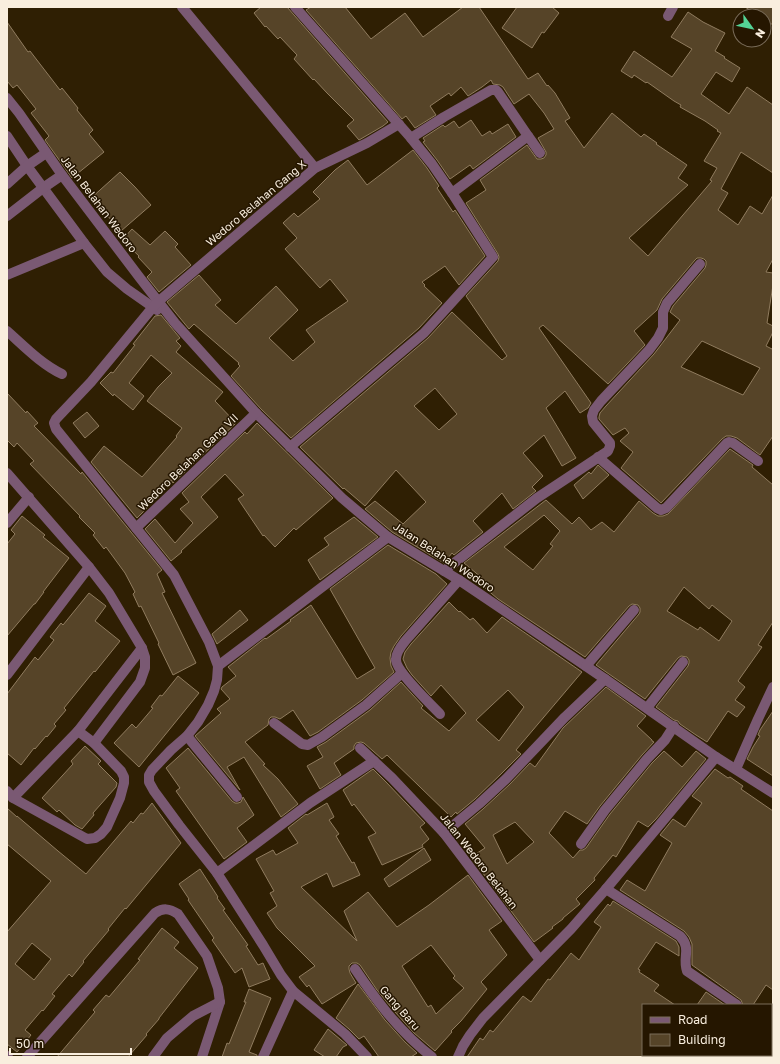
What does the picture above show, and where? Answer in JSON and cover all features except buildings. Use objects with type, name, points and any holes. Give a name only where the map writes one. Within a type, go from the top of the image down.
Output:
[{"type":"street","points":[[182,7],[315,168]]},
{"type":"street","points":[[290,447],[424,334],[493,257],[432,164],[399,124],[295,7]]},
{"type":"street","points":[[411,138],[444,117],[491,90],[494,90],[498,92],[540,152]]},
{"type":"street","name":"Jalan Belahan Wedoro","points":[[7,98],[62,175],[140,278],[156,304],[175,322],[256,413],[342,498],[388,537],[459,580],[674,726],[716,757],[773,793]]},
{"type":"street","name":"Wedoro Belahan Gang X","points":[[136,528],[56,429],[54,423],[56,419],[91,382],[156,304],[315,168],[368,143],[399,124]]},
{"type":"street","name":"Jalan Belahan Wedoro","points":[[7,136],[43,188],[107,272],[128,289],[156,304]]},
{"type":"street","points":[[452,193],[528,136]]},
{"type":"street","points":[[7,184],[27,166],[46,153]]},
{"type":"street","points":[[7,216],[62,175]]},
{"type":"street","points":[[7,275],[84,243]]},
{"type":"street","points":[[444,571],[537,498],[608,451],[610,443],[592,422],[594,410],[649,350],[658,338],[663,328],[662,312],[667,303],[700,264]]},
{"type":"street","points":[[128,289],[140,278]]},
{"type":"street","points":[[7,331],[53,370],[62,374]]},
{"type":"street","name":"Wedoro Belahan Gang VII","points":[[136,528],[256,413]]},
{"type":"street","points":[[598,457],[661,510],[666,508],[726,443],[733,443],[758,461]]},
{"type":"street","points":[[7,473],[89,567],[109,593],[142,648],[145,657],[145,668],[140,682],[94,743]]},
{"type":"street","points":[[7,523],[29,497]]},
{"type":"street","points":[[136,528],[174,575],[209,642],[218,666],[214,692],[198,722],[187,736],[152,770],[149,775],[149,782],[171,814],[217,873],[281,975],[293,991],[345,1034],[367,1057]]},
{"type":"street","points":[[218,666],[388,537]]},
{"type":"street","points":[[7,675],[89,567]]},
{"type":"street","points":[[440,714],[402,673],[395,660],[398,651],[406,640],[459,580]]},
{"type":"street","points":[[586,666],[634,610]]},
{"type":"street","points":[[78,731],[94,743],[121,771],[124,777],[120,798],[107,827],[95,838],[87,839],[10,795],[78,731],[142,648]]},
{"type":"street","points":[[647,708],[683,662]]},
{"type":"street","points":[[274,724],[302,744],[308,745],[322,737],[366,705],[402,673]]},
{"type":"street","points":[[444,832],[479,804],[506,779],[565,717],[605,679]]},
{"type":"street","points":[[736,769],[773,687]]},
{"type":"street","points":[[581,844],[605,810],[647,759],[665,740],[674,726]]},
{"type":"street","points":[[187,736],[237,797]]},
{"type":"street","name":"Jalan Wedoro Belahan","points":[[360,748],[410,796],[444,832],[540,960]]},
{"type":"street","points":[[458,1057],[470,1035],[483,1018],[571,929],[716,757]]},
{"type":"street","points":[[217,873],[310,803],[374,761]]},
{"type":"street","points":[[606,889],[680,936],[687,947],[685,964],[687,971],[736,1004]]},
{"type":"street","points":[[27,1057],[160,909],[172,910],[178,914],[208,956],[218,988],[220,1002],[202,1057]]},
{"type":"street","name":"Gang Baru","points":[[355,969],[383,1009],[395,1023],[420,1048],[432,1057]]},
{"type":"street","points":[[263,1057],[293,991]]},
{"type":"street","points":[[153,1057],[168,1038],[193,1016],[220,1002]]}]
